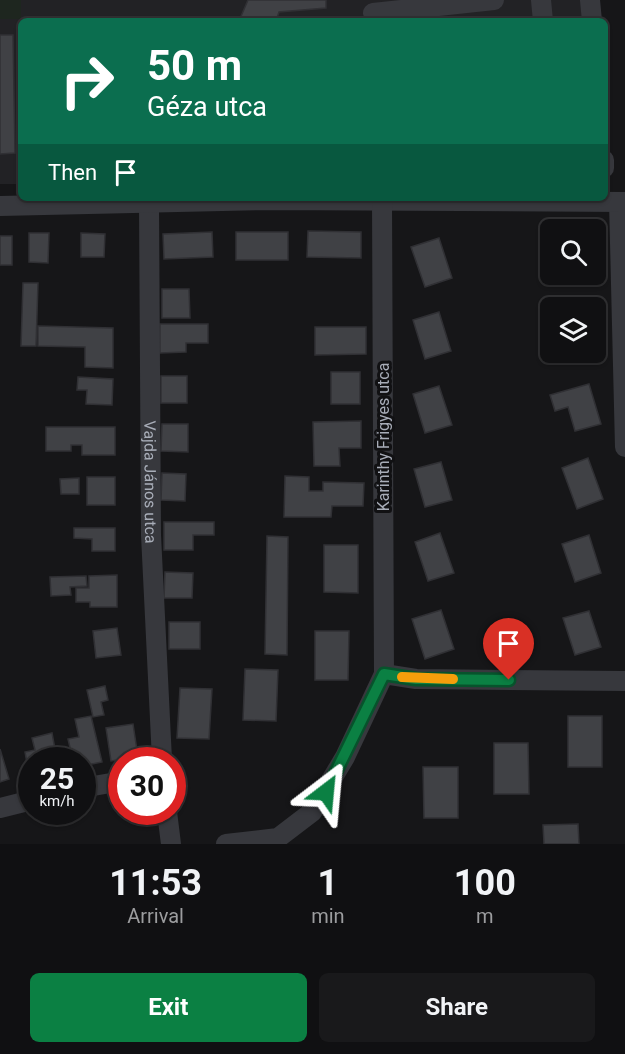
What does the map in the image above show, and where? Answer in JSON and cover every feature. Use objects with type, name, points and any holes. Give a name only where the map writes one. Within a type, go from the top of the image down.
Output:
[{"type":"street","points":[[373,11],[494,0]]},
{"type":"street","points":[[541,0],[543,18]]},
{"type":"street","points":[[590,0],[592,18]]},
{"type":"street","points":[[0,206],[324,201]]},
{"type":"street","name":"Karinthy Frigyes utca","points":[[382,201],[384,674]]},
{"type":"street","points":[[592,201],[622,202],[625,447]]},
{"type":"street","name":"Vajda János utca","points":[[149,204],[151,535],[161,747]]},
{"type":"street","points":[[226,844],[278,838],[290,839],[326,792],[384,674],[416,679],[625,681]]},
{"type":"street","points":[[0,808],[18,804]]},
{"type":"street","points":[[169,825],[171,844]]},
{"type":"shaded area","points":[[0,0],[584,0],[586,18],[18,18],[18,184],[0,184]]},
{"type":"shaded area","points":[[0,0],[21,0],[21,18],[0,19]]},
{"type":"building","points":[[248,0],[326,0],[326,8],[279,12],[277,18],[240,18]]},
{"type":"building","points":[[0,35],[13,35],[15,153],[0,154]]},
{"type":"building","points":[[308,231],[361,232],[361,258],[307,257]]},
{"type":"building","points":[[212,232],[213,257],[164,259],[163,234]]},
{"type":"building","points":[[236,232],[288,232],[288,260],[236,260]]},
{"type":"building","points":[[29,233],[49,233],[48,263],[29,262]]},
{"type":"building","points":[[81,233],[105,234],[104,257],[81,257]]},
{"type":"building","points":[[0,236],[12,236],[12,265],[0,265]]},
{"type":"building","points":[[439,238],[452,278],[425,287],[411,247]]},
{"type":"building","points":[[23,283],[38,283],[36,346],[21,346]]},
{"type":"building","points":[[162,289],[189,289],[190,318],[162,318]]},
{"type":"building","points":[[439,312],[451,351],[425,359],[413,320]]},
{"type":"building","points":[[160,324],[208,324],[208,343],[186,343],[186,352],[160,353]]},
{"type":"building","points":[[38,326],[113,328],[113,368],[85,367],[85,347],[38,346]]},
{"type":"building","points":[[315,327],[366,327],[366,354],[315,355]]},
{"type":"building","points":[[331,372],[360,372],[360,404],[331,404]]},
{"type":"building","points":[[161,376],[187,376],[187,403],[161,403]]},
{"type":"building","points":[[78,377],[113,379],[112,405],[86,404],[87,390],[77,390]]},
{"type":"building","points":[[589,384],[601,424],[575,431],[568,407],[555,411],[550,395]]},
{"type":"building","points":[[439,386],[452,425],[425,433],[413,394]]},
{"type":"building","points":[[361,421],[361,448],[339,448],[340,466],[314,466],[313,422]]},
{"type":"building","points":[[162,424],[188,424],[188,452],[161,451]]},
{"type":"building","points":[[46,427],[115,427],[115,455],[82,455],[82,445],[71,445],[71,451],[46,451]]},
{"type":"building","points":[[588,458],[603,499],[577,509],[562,468]]},
{"type":"building","points":[[441,462],[452,500],[425,507],[414,469]]},
{"type":"building","points":[[162,473],[186,474],[185,501],[161,500]]},
{"type":"building","points":[[285,476],[309,477],[309,491],[323,491],[323,482],[364,483],[363,506],[332,506],[331,517],[284,517]]},
{"type":"building","points":[[87,477],[115,477],[115,505],[87,505]]},
{"type":"building","points":[[79,478],[79,494],[61,494],[60,479]]},
{"type":"building","points":[[164,522],[214,522],[214,535],[193,535],[193,550],[164,550]]},
{"type":"building","points":[[74,528],[115,528],[115,551],[92,551],[92,539],[74,538]]},
{"type":"building","points":[[440,533],[454,573],[428,581],[415,542]]},
{"type":"building","points":[[589,535],[601,573],[575,582],[562,544]]},
{"type":"building","points":[[267,536],[288,537],[287,655],[265,654]]},
{"type":"building","points":[[324,545],[358,545],[358,593],[324,592]]},
{"type":"building","points":[[165,572],[193,573],[192,598],[164,598]]},
{"type":"building","points":[[117,575],[117,607],[90,607],[90,602],[76,602],[76,588],[89,588],[89,576]]},
{"type":"building","points":[[86,576],[87,586],[70,587],[71,595],[51,596],[50,577]]},
{"type":"building","points":[[441,610],[454,649],[425,659],[412,619]]},
{"type":"building","points":[[589,611],[601,647],[575,655],[563,618]]},
{"type":"building","points":[[169,622],[200,622],[200,649],[169,649]]},
{"type":"building","points":[[117,628],[121,655],[96,658],[93,631]]},
{"type":"building","points":[[315,631],[349,631],[348,680],[315,680]]},
{"type":"building","points":[[245,669],[278,670],[276,721],[243,720]]},
{"type":"building","points":[[105,686],[108,700],[101,702],[104,715],[93,717],[87,690]]},
{"type":"building","points":[[180,688],[212,689],[209,739],[177,738]]},
{"type":"building","points":[[91,716],[102,762],[96,763],[96,747],[70,747],[68,739],[79,737],[75,719]]},
{"type":"building","points":[[568,716],[602,716],[602,767],[568,767]]},
{"type":"building","points":[[133,724],[136,747],[109,747],[106,728]]},
{"type":"building","points":[[52,733],[55,747],[34,747],[32,738]]},
{"type":"building","points":[[494,743],[528,743],[529,794],[494,794]]},
{"type":"building","points":[[0,749],[9,779],[0,782]]},
{"type":"building","points":[[423,767],[458,767],[458,818],[424,818]]},
{"type":"building","points":[[578,824],[579,844],[544,844],[543,825]]},
{"type":"slow traffic","points":[[402,677],[453,679]]},
{"type":"route","points":[[326,792],[384,674],[416,679],[509,680]]}]
